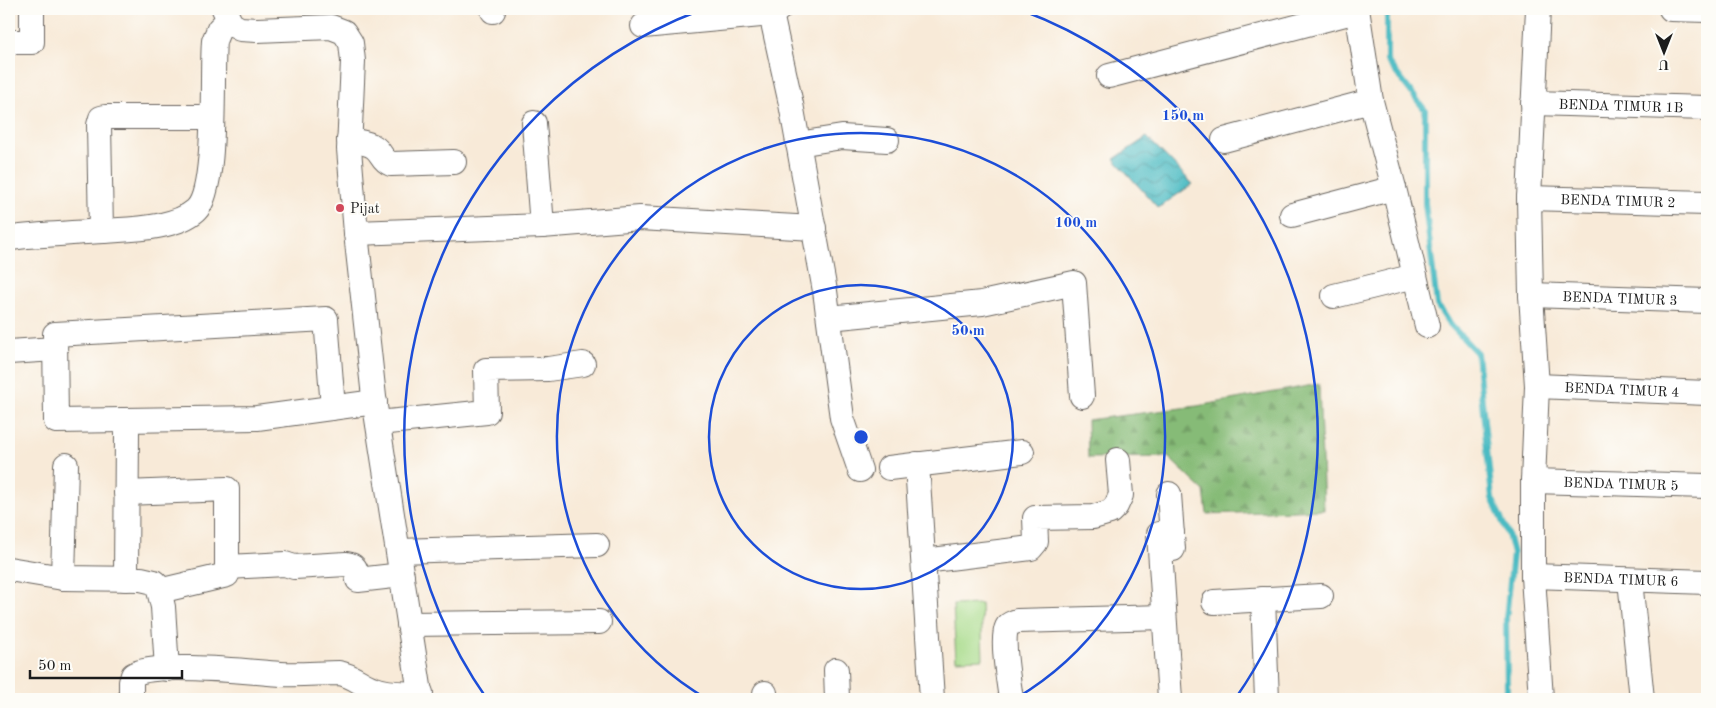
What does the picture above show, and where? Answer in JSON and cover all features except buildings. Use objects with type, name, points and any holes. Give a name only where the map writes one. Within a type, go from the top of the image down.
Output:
[{"type":"street","points":[[9,42],[32,42],[32,9]]},
{"type":"street","points":[[1538,9],[1529,198],[1537,386],[1533,576],[1541,699]]},
{"type":"street","points":[[1671,9],[1707,10]]},
{"type":"street","points":[[1110,76],[1357,10],[1371,101],[1394,188],[1426,326]]},
{"type":"street","points":[[643,26],[774,11],[814,228],[829,318],[842,418],[860,470]]},
{"type":"street","points":[[9,239],[138,228],[178,220],[195,210],[201,202],[207,180],[212,117],[214,41],[226,14]]},
{"type":"street","points":[[131,699],[133,676],[152,669],[251,670],[283,674],[339,673],[378,690],[421,696],[376,413],[356,233],[349,140],[353,54],[351,43],[344,32],[336,28],[326,26],[248,30],[235,27],[226,14]]},
{"type":"street","points":[[1224,140],[1371,101]]},
{"type":"street","name":"BENDA TIMUR 1B","points":[[1534,103],[1707,108]]},
{"type":"street","points":[[101,231],[99,125],[101,118],[212,117]]},
{"type":"street","points":[[534,123],[542,226]]},
{"type":"street","points":[[798,144],[842,137],[887,140]]},
{"type":"street","points":[[349,140],[371,144],[384,160],[391,164],[454,162]]},
{"type":"street","points":[[1292,215],[1394,188]]},
{"type":"street","name":"BENDA TIMUR 2","points":[[1529,198],[1707,203]]},
{"type":"street","points":[[356,233],[542,226],[652,218],[814,228]]},
{"type":"street","points":[[1334,296],[1415,276]]},
{"type":"street","points":[[829,318],[982,303],[1074,283],[1082,396]]},
{"type":"street","name":"BENDA TIMUR 3","points":[[1532,295],[1707,301]]},
{"type":"street","points":[[332,408],[326,319],[55,334],[56,421],[257,418],[332,408],[376,413],[487,412],[486,370],[548,369],[583,364]]},
{"type":"street","points":[[9,352],[55,349]]},
{"type":"street","name":"BENDA TIMUR 4","points":[[1537,386],[1707,393]]},
{"type":"street","points":[[126,579],[127,431]]},
{"type":"street","points":[[889,468],[1022,452]]},
{"type":"street","points":[[924,561],[1032,548],[1036,542],[1035,518],[1093,517],[1108,513],[1116,506],[1121,495],[1118,460]]},
{"type":"street","points":[[917,464],[932,699]]},
{"type":"street","points":[[63,578],[66,466]]},
{"type":"street","name":"BENDA TIMUR 5","points":[[1534,481],[1707,486]]},
{"type":"street","points":[[126,493],[227,489],[227,575],[159,591]]},
{"type":"street","points":[[1169,494],[1174,562]]},
{"type":"street","points":[[1170,699],[1159,534],[1172,533]]},
{"type":"street","points":[[398,552],[597,545]]},
{"type":"street","points":[[227,567],[285,564],[294,567],[346,564],[356,568],[358,580],[402,575]]},
{"type":"street","points":[[9,569],[63,578],[126,579],[156,583],[165,622],[167,669]]},
{"type":"street","name":"BENDA TIMUR 6","points":[[1533,576],[1707,582]]},
{"type":"street","points":[[1630,580],[1642,699]]},
{"type":"street","points":[[1214,602],[1321,596]]},
{"type":"street","points":[[1263,599],[1268,699]]},
{"type":"street","points":[[1010,699],[1005,642],[1007,627],[1011,623],[1017,621],[1164,617]]},
{"type":"street","points":[[409,624],[599,622]]},
{"type":"street","points":[[836,670],[837,699]]},
{"type":"green space","points":[[1319,384],[1324,510],[1207,514],[1204,491],[1168,457],[1088,458],[1087,420],[1197,406]]},
{"type":"green space","points":[[981,604],[983,659],[956,660],[953,605]]},
{"type":"water","points":[[1147,137],[1193,184],[1158,208],[1114,159]]},
{"type":"waterway","points":[[1387,9],[1387,61],[1425,110],[1425,203],[1437,305],[1448,322],[1477,353],[1492,498],[1508,534],[1513,554],[1506,618],[1507,690],[1500,699]]},
{"type":"place","name":"Pijat","points":[[340,208]]}]
